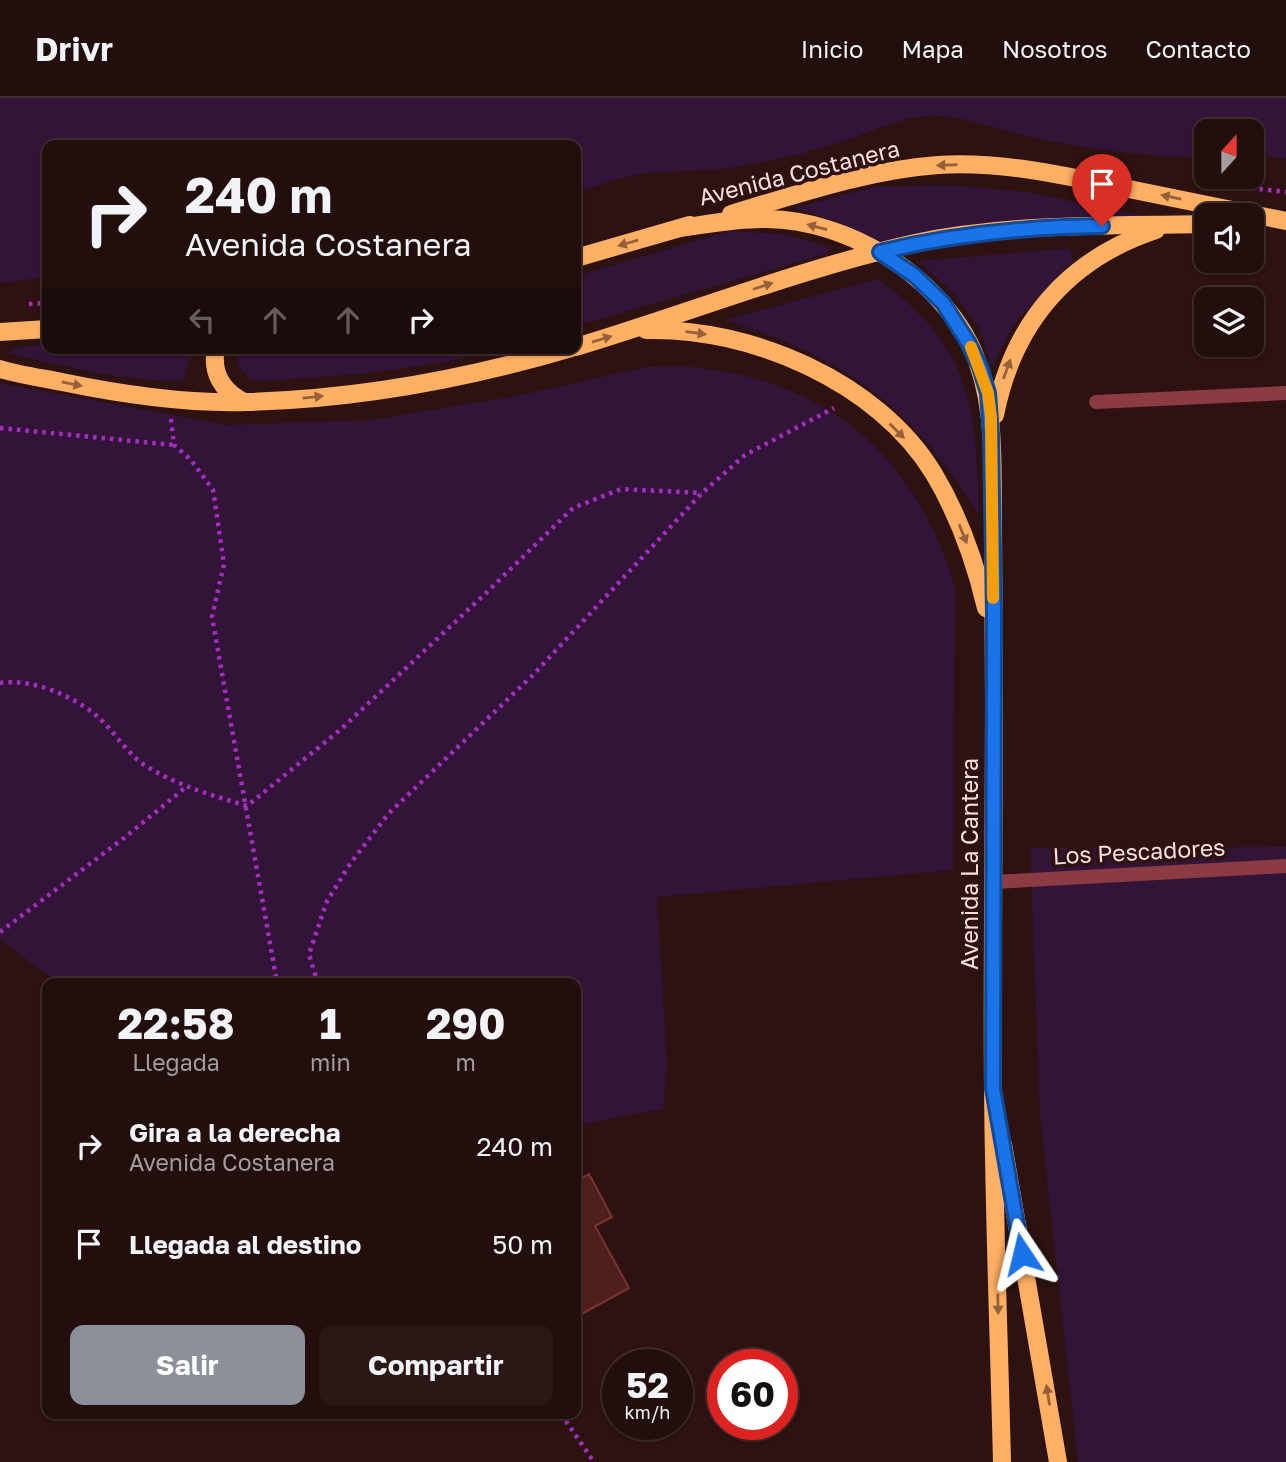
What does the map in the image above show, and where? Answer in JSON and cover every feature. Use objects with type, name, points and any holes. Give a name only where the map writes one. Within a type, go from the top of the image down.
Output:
[{"type":"main road","name":"Avenida Costanera","points":[[581,257],[871,175],[940,165],[1008,167],[1070,177],[1286,222]]},
{"type":"main road","name":"Avenida La Cantera","points":[[680,228],[729,221],[788,220],[833,232],[880,252],[900,264],[930,289],[954,318],[980,367],[988,393],[994,639],[993,1089],[1002,1462]]},
{"type":"main road","name":"Avenida Costanera","points":[[1264,223],[1286,222]]},
{"type":"main road","points":[[991,435],[1007,368],[1018,343],[1049,298],[1084,265],[1108,250],[1136,236],[1180,224]]},
{"type":"main road","points":[[581,345],[823,267],[954,237],[1018,229],[1194,224]]},
{"type":"main road","points":[[0,332],[42,329]]},
{"type":"main road","name":"Avenida La Cantera","points":[[628,331],[698,333],[761,347],[820,373],[856,396],[900,433],[933,473],[954,512],[970,552],[994,639]]},
{"type":"main road","points":[[216,354],[218,378],[225,389],[245,403]]},
{"type":"main road","points":[[0,369],[112,392],[245,403],[412,385],[478,373],[549,354]]},
{"type":"main road","name":"Avenida La Cantera","points":[[993,1089],[1058,1462]]},
{"type":"street","points":[[1096,402],[1286,393]]},
{"type":"street","name":"Los Pescadores","points":[[994,882],[1286,866]]},
{"type":"path","points":[[316,978],[309,954],[327,901],[350,864],[388,814],[533,675],[702,494],[744,454],[856,396]]},
{"type":"path","points":[[169,398],[174,444]]},
{"type":"path","points":[[0,429],[174,444],[191,460],[213,491],[225,564],[212,617],[276,977]]},
{"type":"path","points":[[247,806],[340,730],[573,508],[621,489],[702,494]]},
{"type":"path","points":[[0,683],[13,681],[51,688],[97,716],[141,763],[186,787],[247,806]]},
{"type":"path","points":[[0,932],[124,838],[186,787]]},
{"type":"path","points":[[564,1419],[594,1462]]},
{"type":"shaded area","points":[[0,98],[1286,98],[1286,159],[1264,156],[1264,119],[1194,119],[1194,157],[1118,152],[1020,134],[962,119],[925,116],[901,121],[785,158],[727,168],[637,175],[581,192],[581,140],[42,140],[42,278],[0,283]]},
{"type":"shaded area","points":[[944,185],[1027,192],[1169,221],[1030,222],[879,243],[844,224],[793,208],[874,187]]},
{"type":"shaded area","points":[[729,231],[785,234],[832,248],[825,254],[581,325],[581,275]]},
{"type":"shaded area","points":[[1070,248],[1073,261],[1013,325],[992,367],[979,328],[955,295],[919,261]]},
{"type":"shaded area","points":[[878,279],[909,304],[933,330],[951,355],[963,382],[971,411],[975,442],[979,516],[929,446],[873,391],[805,350],[724,320]]},
{"type":"shaded area","points":[[42,345],[42,354],[192,354],[183,381],[161,381],[72,368],[7,353],[14,348]]},
{"type":"shaded area","points":[[237,354],[478,354],[411,367],[259,381],[250,379],[238,366]]},
{"type":"shaded area","points":[[680,366],[731,373],[777,386],[819,405],[856,429],[888,460],[915,497],[938,540],[955,588],[953,870],[657,897],[667,1064],[663,1109],[581,1124],[581,978],[52,978],[0,940],[0,383],[227,425],[371,420],[517,396],[646,367]]},
{"type":"shaded area","points":[[1286,847],[1286,1462],[1078,1462],[1040,1114],[1030,848]]},
{"type":"building","points":[[589,1174],[612,1217],[595,1226],[629,1288],[581,1314],[581,1178]]},
{"type":"slow traffic","points":[[971,347],[988,393],[991,417],[993,598]]},
{"type":"route","points":[[1022,1254],[993,1089],[994,614],[991,417],[988,393],[968,342],[943,303],[915,276],[880,252],[917,243],[1018,229],[1102,226]]}]
